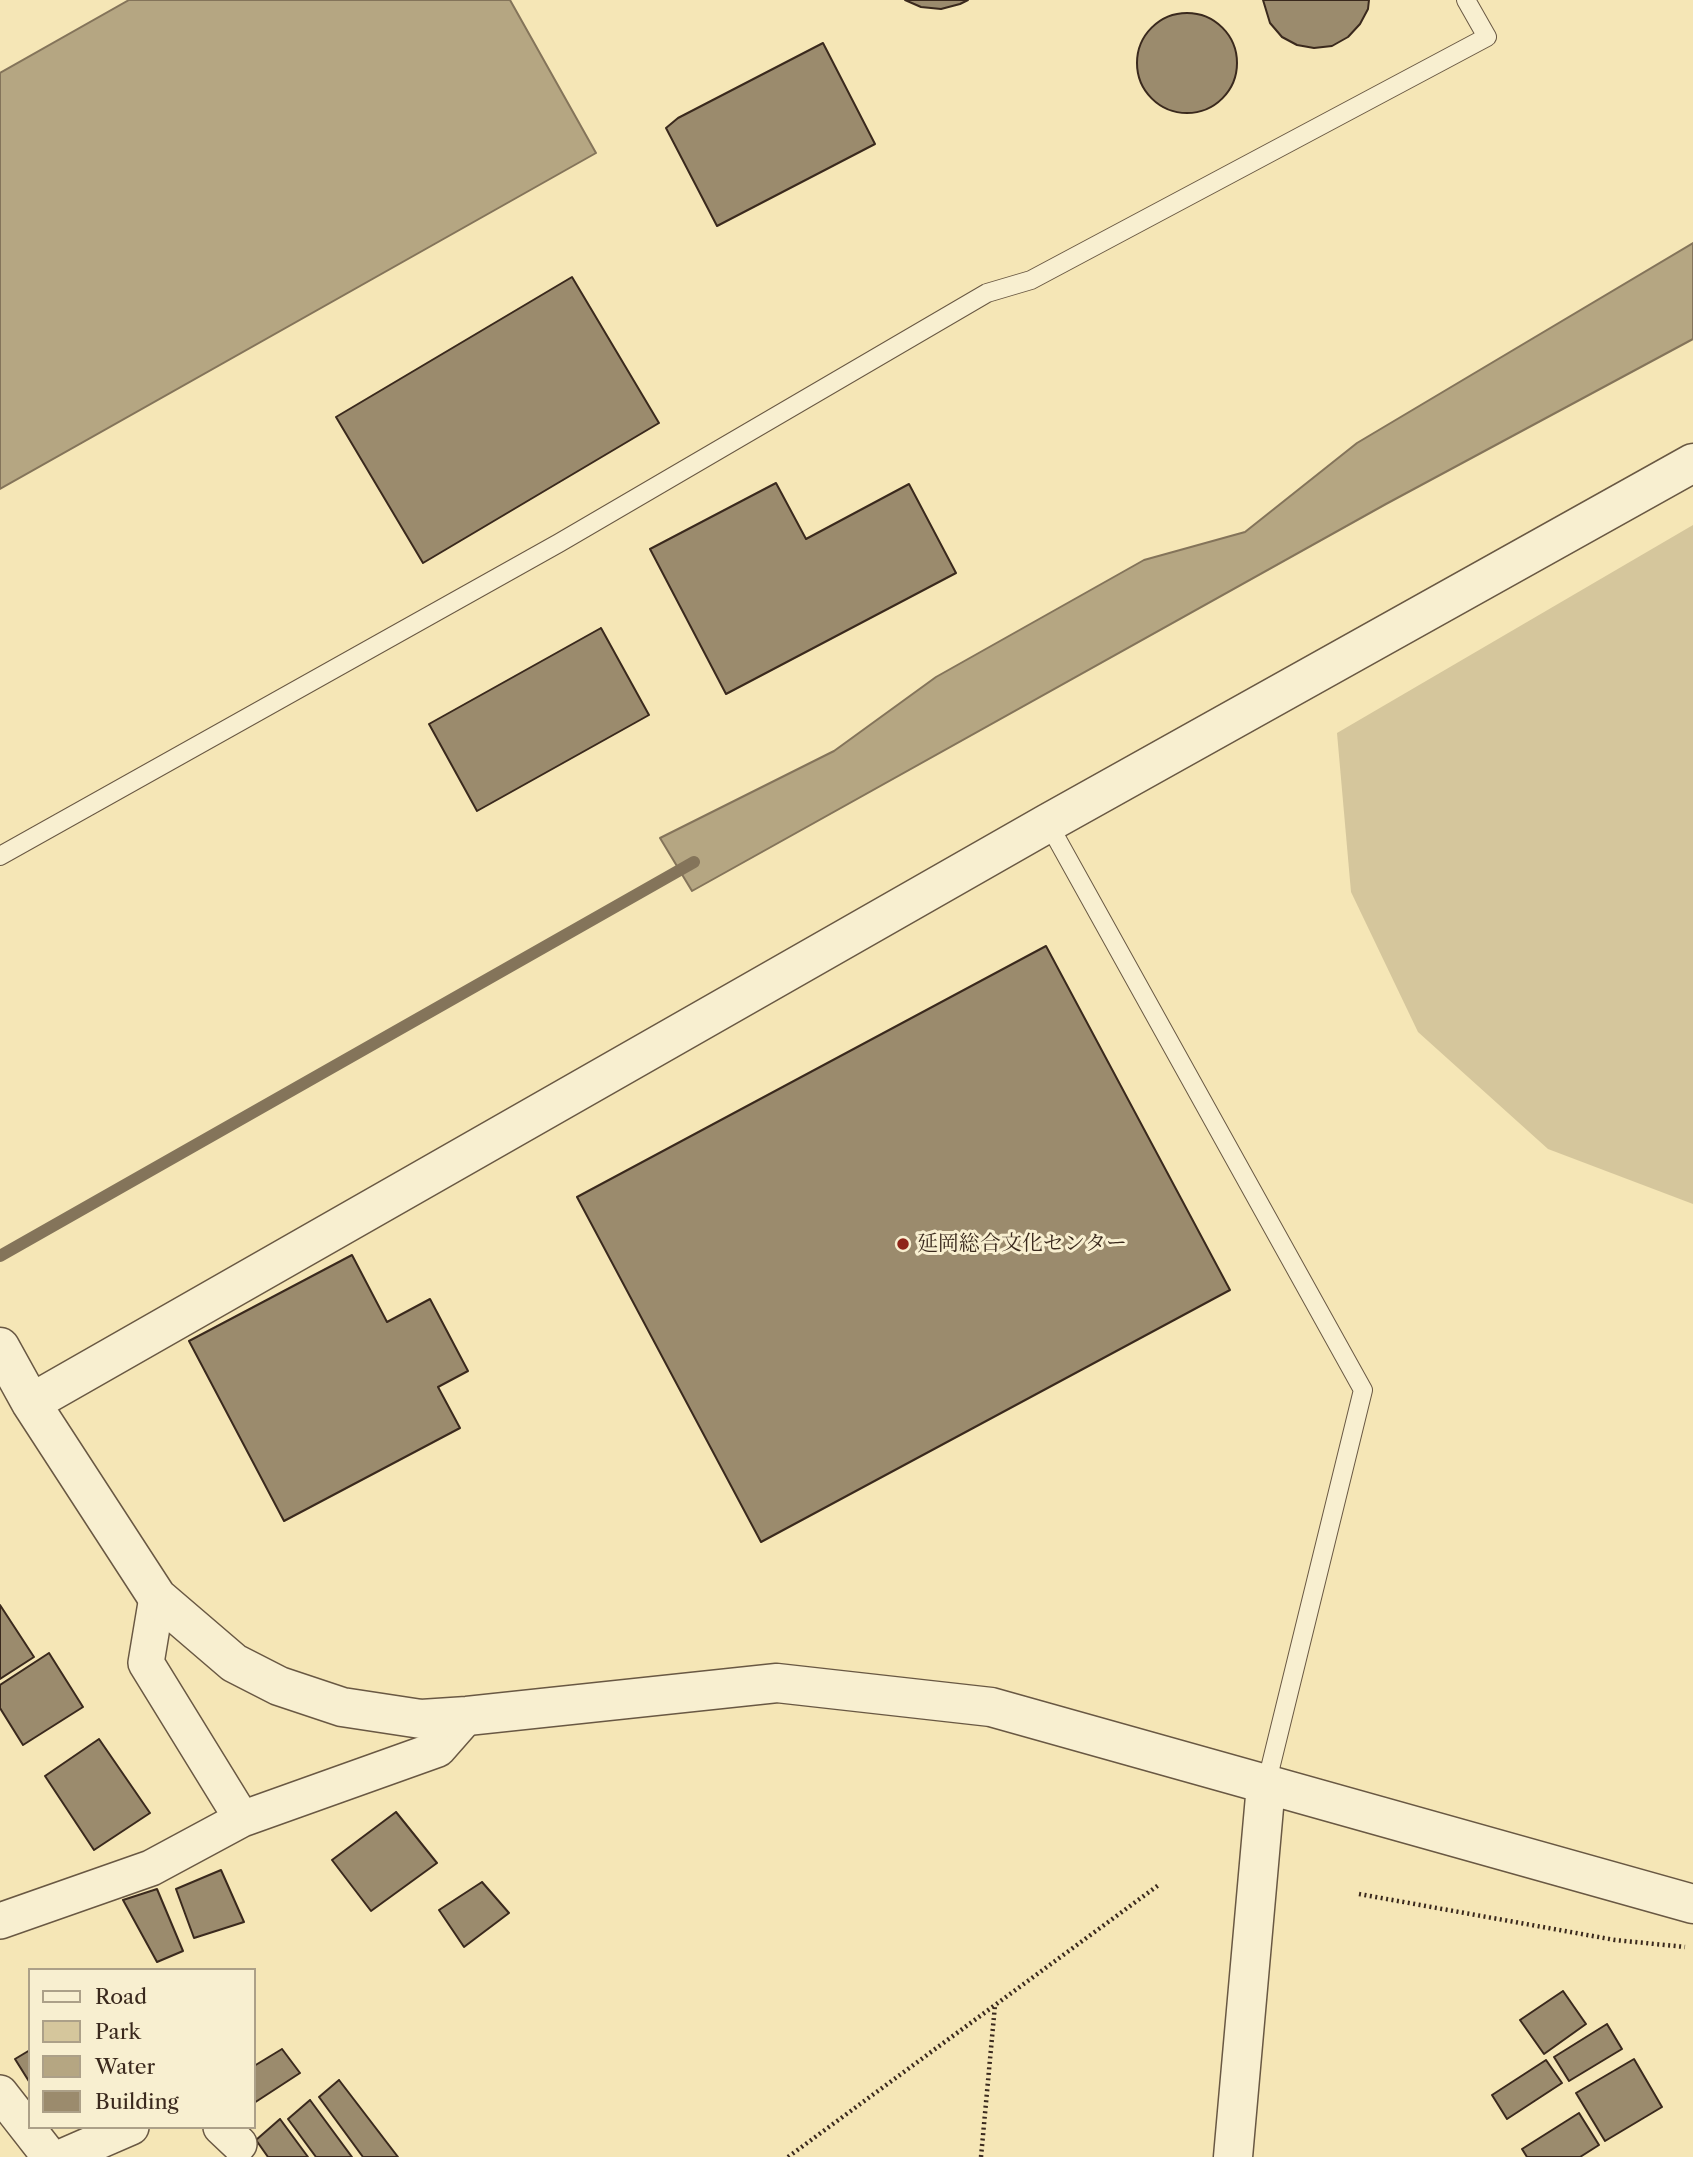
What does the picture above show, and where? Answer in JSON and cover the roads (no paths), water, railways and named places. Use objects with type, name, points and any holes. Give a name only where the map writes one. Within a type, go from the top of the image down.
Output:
[{"type":"street","points":[[31,1403],[1048,823],[1693,463]]},
{"type":"street","points":[[0,1347],[31,1403],[157,1597],[234,1663],[279,1686],[342,1707],[421,1719],[777,1683],[991,1707],[1693,1904]]},
{"type":"street","points":[[157,1597],[145,1663],[242,1819]]},
{"type":"street","points":[[0,1922],[151,1868],[242,1819],[438,1749],[467,1716]]},
{"type":"street","points":[[1233,2157],[1266,1785]]},
{"type":"street","points":[[0,2093],[28,2129]]},
{"type":"street","points":[[28,2129],[50,2157]]},
{"type":"street","points":[[62,2157],[126,2129]]},
{"type":"lane","points":[[0,856],[559,543],[988,293],[1031,280],[1487,37],[1465,0]]},
{"type":"lane","points":[[1048,823],[1363,1390],[1266,1785]]},
{"type":"water","points":[[129,0],[510,0],[596,153],[0,489],[0,73]]},
{"type":"water","points":[[1693,243],[1693,339],[1386,504],[692,891],[660,838],[834,751],[936,677],[1144,560],[1245,532],[1357,443]]},
{"type":"waterway","points":[[0,1256],[694,862]]},
{"type":"place","name":"延岡総合文化センター","points":[[903,1244]]}]
